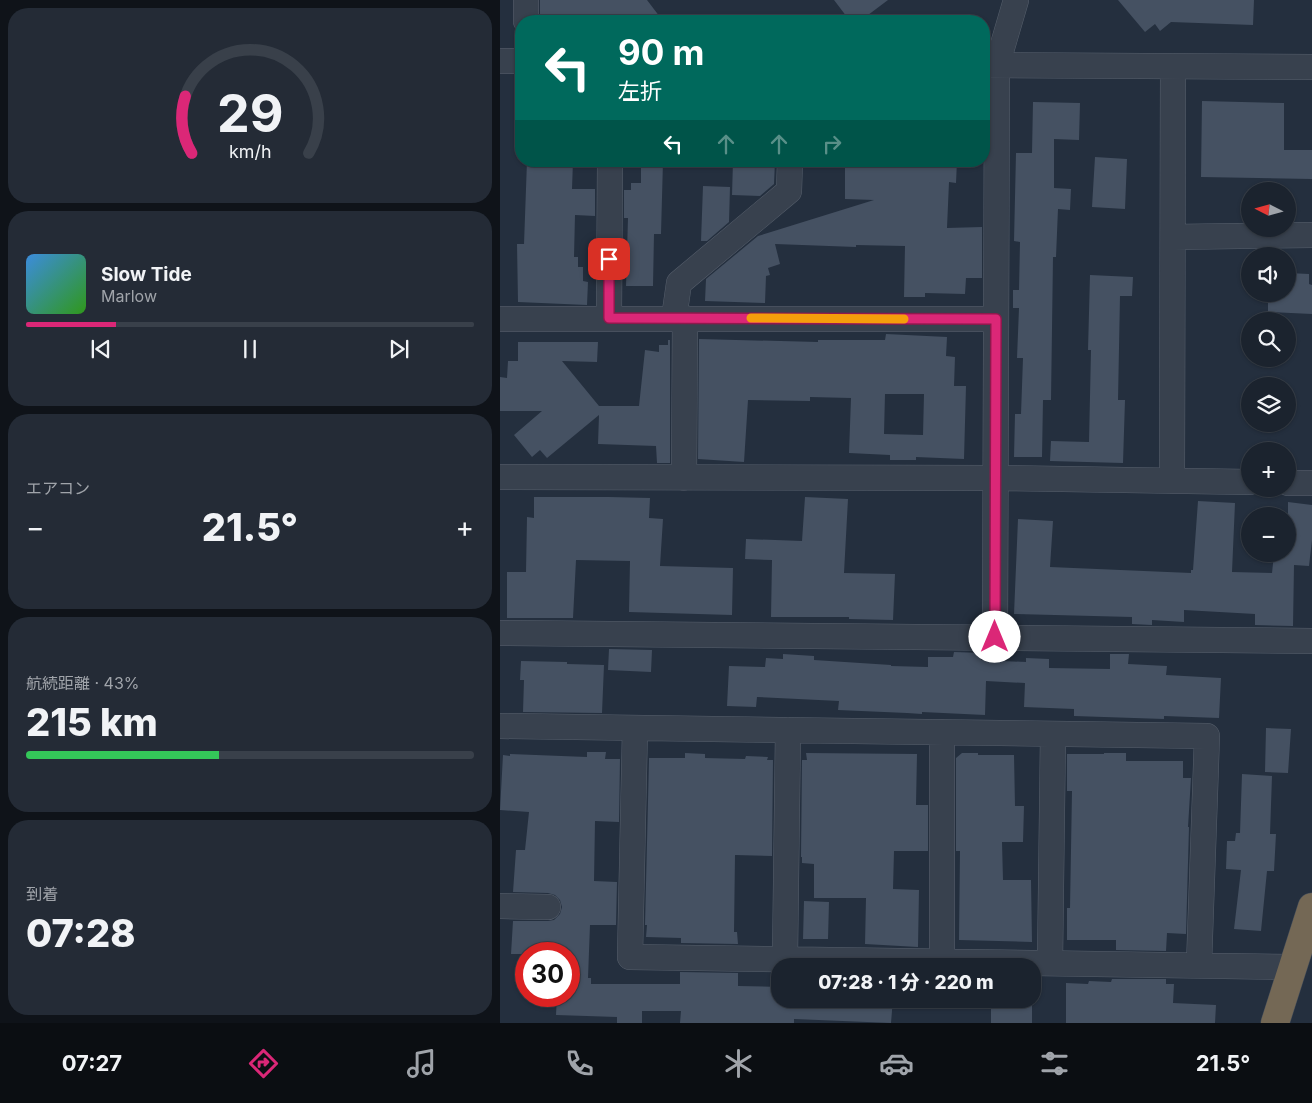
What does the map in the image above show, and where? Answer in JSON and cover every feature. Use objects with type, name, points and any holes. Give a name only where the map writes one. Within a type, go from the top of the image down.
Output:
[{"type":"highway","points":[[1275,1023],[1312,907]]},
{"type":"street","points":[[526,0],[526,15]]},
{"type":"street","points":[[995,637],[996,319],[991,65],[1016,0]]},
{"type":"street","points":[[500,61],[515,61]]},
{"type":"street","points":[[991,65],[1312,67]]},
{"type":"street","points":[[1172,481],[1173,66]]},
{"type":"street","points":[[609,318],[610,167]]},
{"type":"street","points":[[684,478],[679,284],[789,191],[790,167]]},
{"type":"street","points":[[1173,237],[1312,235]]},
{"type":"street","points":[[500,319],[996,319]]},
{"type":"street","points":[[500,477],[995,478],[1241,482]]},
{"type":"street","points":[[1296,483],[1312,484]]},
{"type":"street","points":[[500,633],[1312,641]]},
{"type":"street","points":[[500,726],[1207,736],[1200,965]]},
{"type":"street","points":[[635,728],[630,957],[785,958],[788,730]]},
{"type":"street","points":[[942,732],[942,958]]},
{"type":"street","points":[[1050,963],[1053,734]]},
{"type":"street","points":[[500,906],[548,907]]},
{"type":"street","points":[[1041,963],[1293,967]]},
{"type":"building","points":[[540,0],[647,0],[658,15],[540,15]]},
{"type":"building","points":[[834,0],[888,0],[868,15],[845,15]]},
{"type":"building","points":[[1118,0],[1254,0],[1253,25],[1171,22],[1160,31],[1155,24],[1145,32]]},
{"type":"building","points":[[1202,101],[1284,103],[1284,150],[1312,150],[1312,179],[1201,177]]},
{"type":"building","points":[[1033,102],[1080,103],[1079,140],[1054,139],[1054,188],[1071,189],[1070,210],[1058,209],[1056,257],[1053,257],[1051,400],[1043,400],[1042,457],[1014,457],[1015,414],[1021,414],[1023,358],[1017,358],[1019,308],[1013,308],[1013,290],[1019,290],[1020,242],[1014,241],[1016,153],[1032,153]]},
{"type":"building","points":[[1095,157],[1127,159],[1125,209],[1092,207]]},
{"type":"building","points":[[527,167],[573,167],[572,189],[595,189],[595,216],[575,215],[574,257],[578,257],[578,267],[583,267],[583,281],[588,282],[587,305],[518,302],[517,244],[524,244]]},
{"type":"building","points":[[641,167],[663,167],[661,234],[654,234],[653,286],[626,286],[628,218],[624,218],[624,190],[631,190],[631,183],[641,183]]},
{"type":"building","points":[[733,167],[775,167],[774,184],[760,196],[732,195]]},
{"type":"building","points":[[845,167],[957,167],[956,183],[949,182],[947,228],[982,227],[982,278],[966,278],[965,294],[925,293],[925,297],[904,297],[905,246],[856,245],[856,247],[775,244],[780,264],[768,268],[770,275],[766,276],[765,303],[705,301],[706,279],[758,236],[874,200],[845,199]]},
{"type":"building","points":[[703,186],[730,187],[729,222],[707,241],[701,241]]},
{"type":"building","points":[[1296,273],[1309,274],[1309,284],[1312,285],[1312,314],[1268,312],[1268,302],[1296,302]]},
{"type":"building","points":[[1090,275],[1133,277],[1132,296],[1120,296],[1118,400],[1125,400],[1123,463],[1050,461],[1051,441],[1089,442],[1091,350],[1088,350]]},
{"type":"building","points":[[886,334],[947,337],[946,356],[955,357],[954,386],[966,386],[964,459],[916,457],[916,460],[890,460],[890,455],[849,453],[851,398],[810,397],[810,401],[748,400],[744,462],[698,459],[699,339],[818,342],[818,340],[885,340]],"holes":[[[885,394],[924,394],[923,435],[884,434]]]},
{"type":"building","points":[[668,340],[670,340],[670,463],[657,463],[656,446],[598,444],[599,415],[547,458],[540,450],[532,457],[514,435],[542,411],[500,411],[500,377],[507,378],[508,361],[518,361],[518,342],[598,342],[597,362],[562,361],[599,406],[639,406],[645,350],[659,352],[659,345],[668,345]]},
{"type":"building","points":[[534,497],[650,498],[649,518],[663,519],[660,566],[733,568],[732,615],[629,612],[630,561],[576,560],[573,618],[507,618],[507,572],[526,572],[527,517],[534,518]]},
{"type":"building","points":[[805,497],[848,499],[844,573],[895,574],[893,620],[849,619],[849,617],[771,617],[772,560],[745,559],[746,539],[802,541]]},
{"type":"building","points":[[1198,501],[1235,503],[1232,572],[1272,573],[1273,562],[1296,562],[1296,507],[1288,507],[1288,502],[1312,505],[1312,540],[1309,566],[1294,565],[1293,626],[1255,625],[1255,614],[1184,610],[1184,622],[1152,620],[1152,625],[1132,624],[1132,617],[1014,614],[1018,519],[1053,521],[1050,567],[1191,573],[1191,570],[1193,570]]},
{"type":"building","points":[[609,649],[652,650],[651,672],[608,670]]},
{"type":"building","points":[[954,652],[982,653],[981,660],[1026,662],[1026,658],[1049,659],[1049,668],[1110,669],[1110,654],[1129,654],[1128,664],[1167,666],[1166,675],[1221,678],[1219,718],[1164,716],[1164,719],[1074,716],[1074,709],[1024,707],[1025,683],[986,681],[985,715],[838,710],[839,701],[757,697],[756,707],[727,706],[729,666],[765,667],[766,658],[783,659],[783,654],[814,656],[814,660],[928,667],[928,657],[953,657]]},
{"type":"building","points":[[521,661],[604,665],[602,713],[523,712],[524,680],[520,680]]},
{"type":"building","points":[[1266,728],[1291,729],[1288,773],[1265,772]]},
{"type":"building","points":[[587,752],[606,752],[605,759],[620,759],[619,822],[595,821],[594,881],[617,882],[616,925],[590,925],[588,978],[591,978],[591,984],[680,984],[680,972],[738,973],[738,986],[771,987],[771,1008],[892,1008],[891,1023],[794,1019],[794,1023],[680,1023],[681,1011],[642,1011],[642,1023],[617,1023],[617,1017],[556,1015],[556,1007],[580,1007],[580,942],[515,942],[515,954],[511,954],[513,921],[554,920],[560,914],[562,907],[560,900],[555,895],[513,892],[516,850],[525,850],[529,812],[500,810],[503,755],[587,757]]},
{"type":"building","points":[[685,753],[705,754],[705,758],[745,759],[746,756],[768,757],[767,760],[773,760],[772,856],[735,855],[734,932],[737,932],[738,944],[681,943],[681,938],[646,937],[649,758],[685,758]]},
{"type":"building","points":[[806,753],[917,754],[916,805],[928,805],[928,851],[894,851],[893,889],[919,890],[918,947],[865,944],[866,898],[814,898],[814,864],[802,863],[801,857],[802,760],[807,760]]},
{"type":"building","points":[[962,753],[1014,755],[1015,806],[1024,806],[1023,842],[1002,842],[1003,880],[1031,880],[1032,942],[959,940],[960,851],[956,851],[956,758]]},
{"type":"building","points":[[1126,753],[1126,761],[1183,761],[1183,778],[1191,778],[1186,934],[1167,933],[1166,951],[1116,950],[1116,940],[1067,940],[1067,908],[1070,908],[1072,791],[1067,791],[1067,754]]},
{"type":"building","points":[[1242,774],[1272,776],[1270,834],[1276,834],[1274,871],[1267,871],[1261,931],[1234,929],[1241,870],[1226,869],[1227,841],[1235,841],[1236,833],[1240,833]]},
{"type":"building","points":[[804,901],[829,902],[828,939],[803,939]]},
{"type":"building","points":[[1112,979],[1166,979],[1166,984],[1174,984],[1173,1003],[1216,1005],[1215,1023],[1066,1023],[1066,983],[1111,982]]},
{"type":"building","points":[[991,1008],[1032,1008],[1032,1023],[991,1023]]},
{"type":"slow traffic","points":[[751,318],[904,319]]},
{"type":"route","points":[[609,259],[609,318],[996,319],[995,637]]}]
